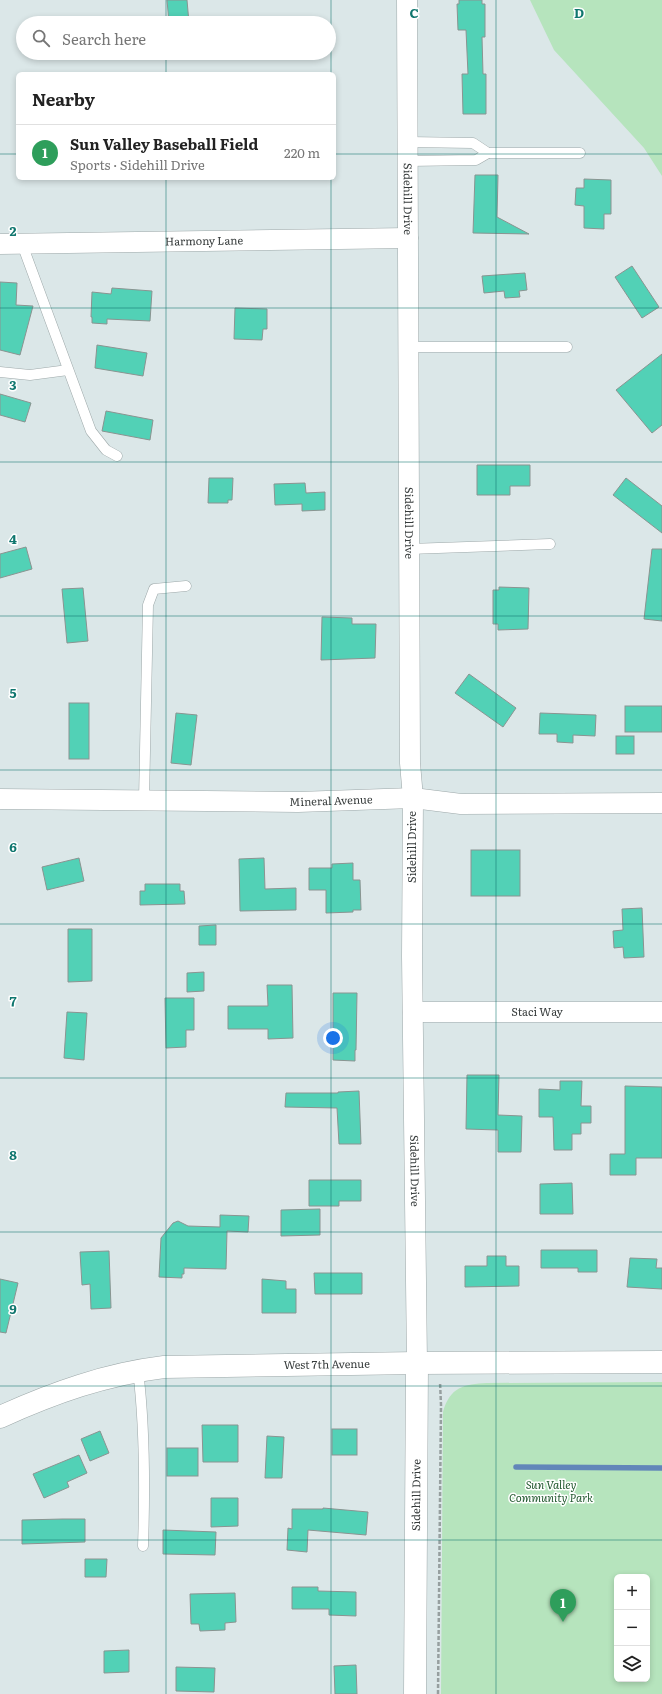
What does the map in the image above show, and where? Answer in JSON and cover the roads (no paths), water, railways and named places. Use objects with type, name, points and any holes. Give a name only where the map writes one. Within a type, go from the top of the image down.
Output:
[{"type":"main road","name":"West 7th Avenue","points":[[0,1417],[37,1400],[75,1386],[138,1370],[164,1367],[417,1363],[662,1362]]},
{"type":"main road","name":"Sidehill Drive","points":[[415,1694],[417,1363]]},
{"type":"street","name":"Sidehill Drive","points":[[407,0],[410,764],[412,798],[417,1363]]},
{"type":"street","name":"Harmony Lane","points":[[0,244],[408,238]]},
{"type":"street","name":"Mineral Avenue","points":[[0,799],[298,802],[412,798],[461,804],[662,803]]},
{"type":"street","name":"Staci Way","points":[[413,1012],[662,1012]]},
{"type":"lane","points":[[408,152],[473,143],[488,153]]},
{"type":"lane","points":[[408,152],[476,160],[488,153],[580,153]]},
{"type":"lane","points":[[22,244],[91,431],[106,450],[117,456]]},
{"type":"lane","points":[[409,347],[567,347]]},
{"type":"lane","points":[[0,372],[30,375],[68,370]]},
{"type":"lane","points":[[409,549],[550,544]]},
{"type":"lane","points":[[144,800],[148,606],[154,589],[186,586]]},
{"type":"lane","points":[[138,1370],[142,1408],[144,1508],[143,1546]]},
{"type":"waterway","points":[[516,1467],[662,1468]]},
{"type":"place","name":"Sun Valley Baseball Field","points":[[563,1622]]},
{"type":"park label","name":"Sun Valley Community Park","points":[[551,1491]]}]
